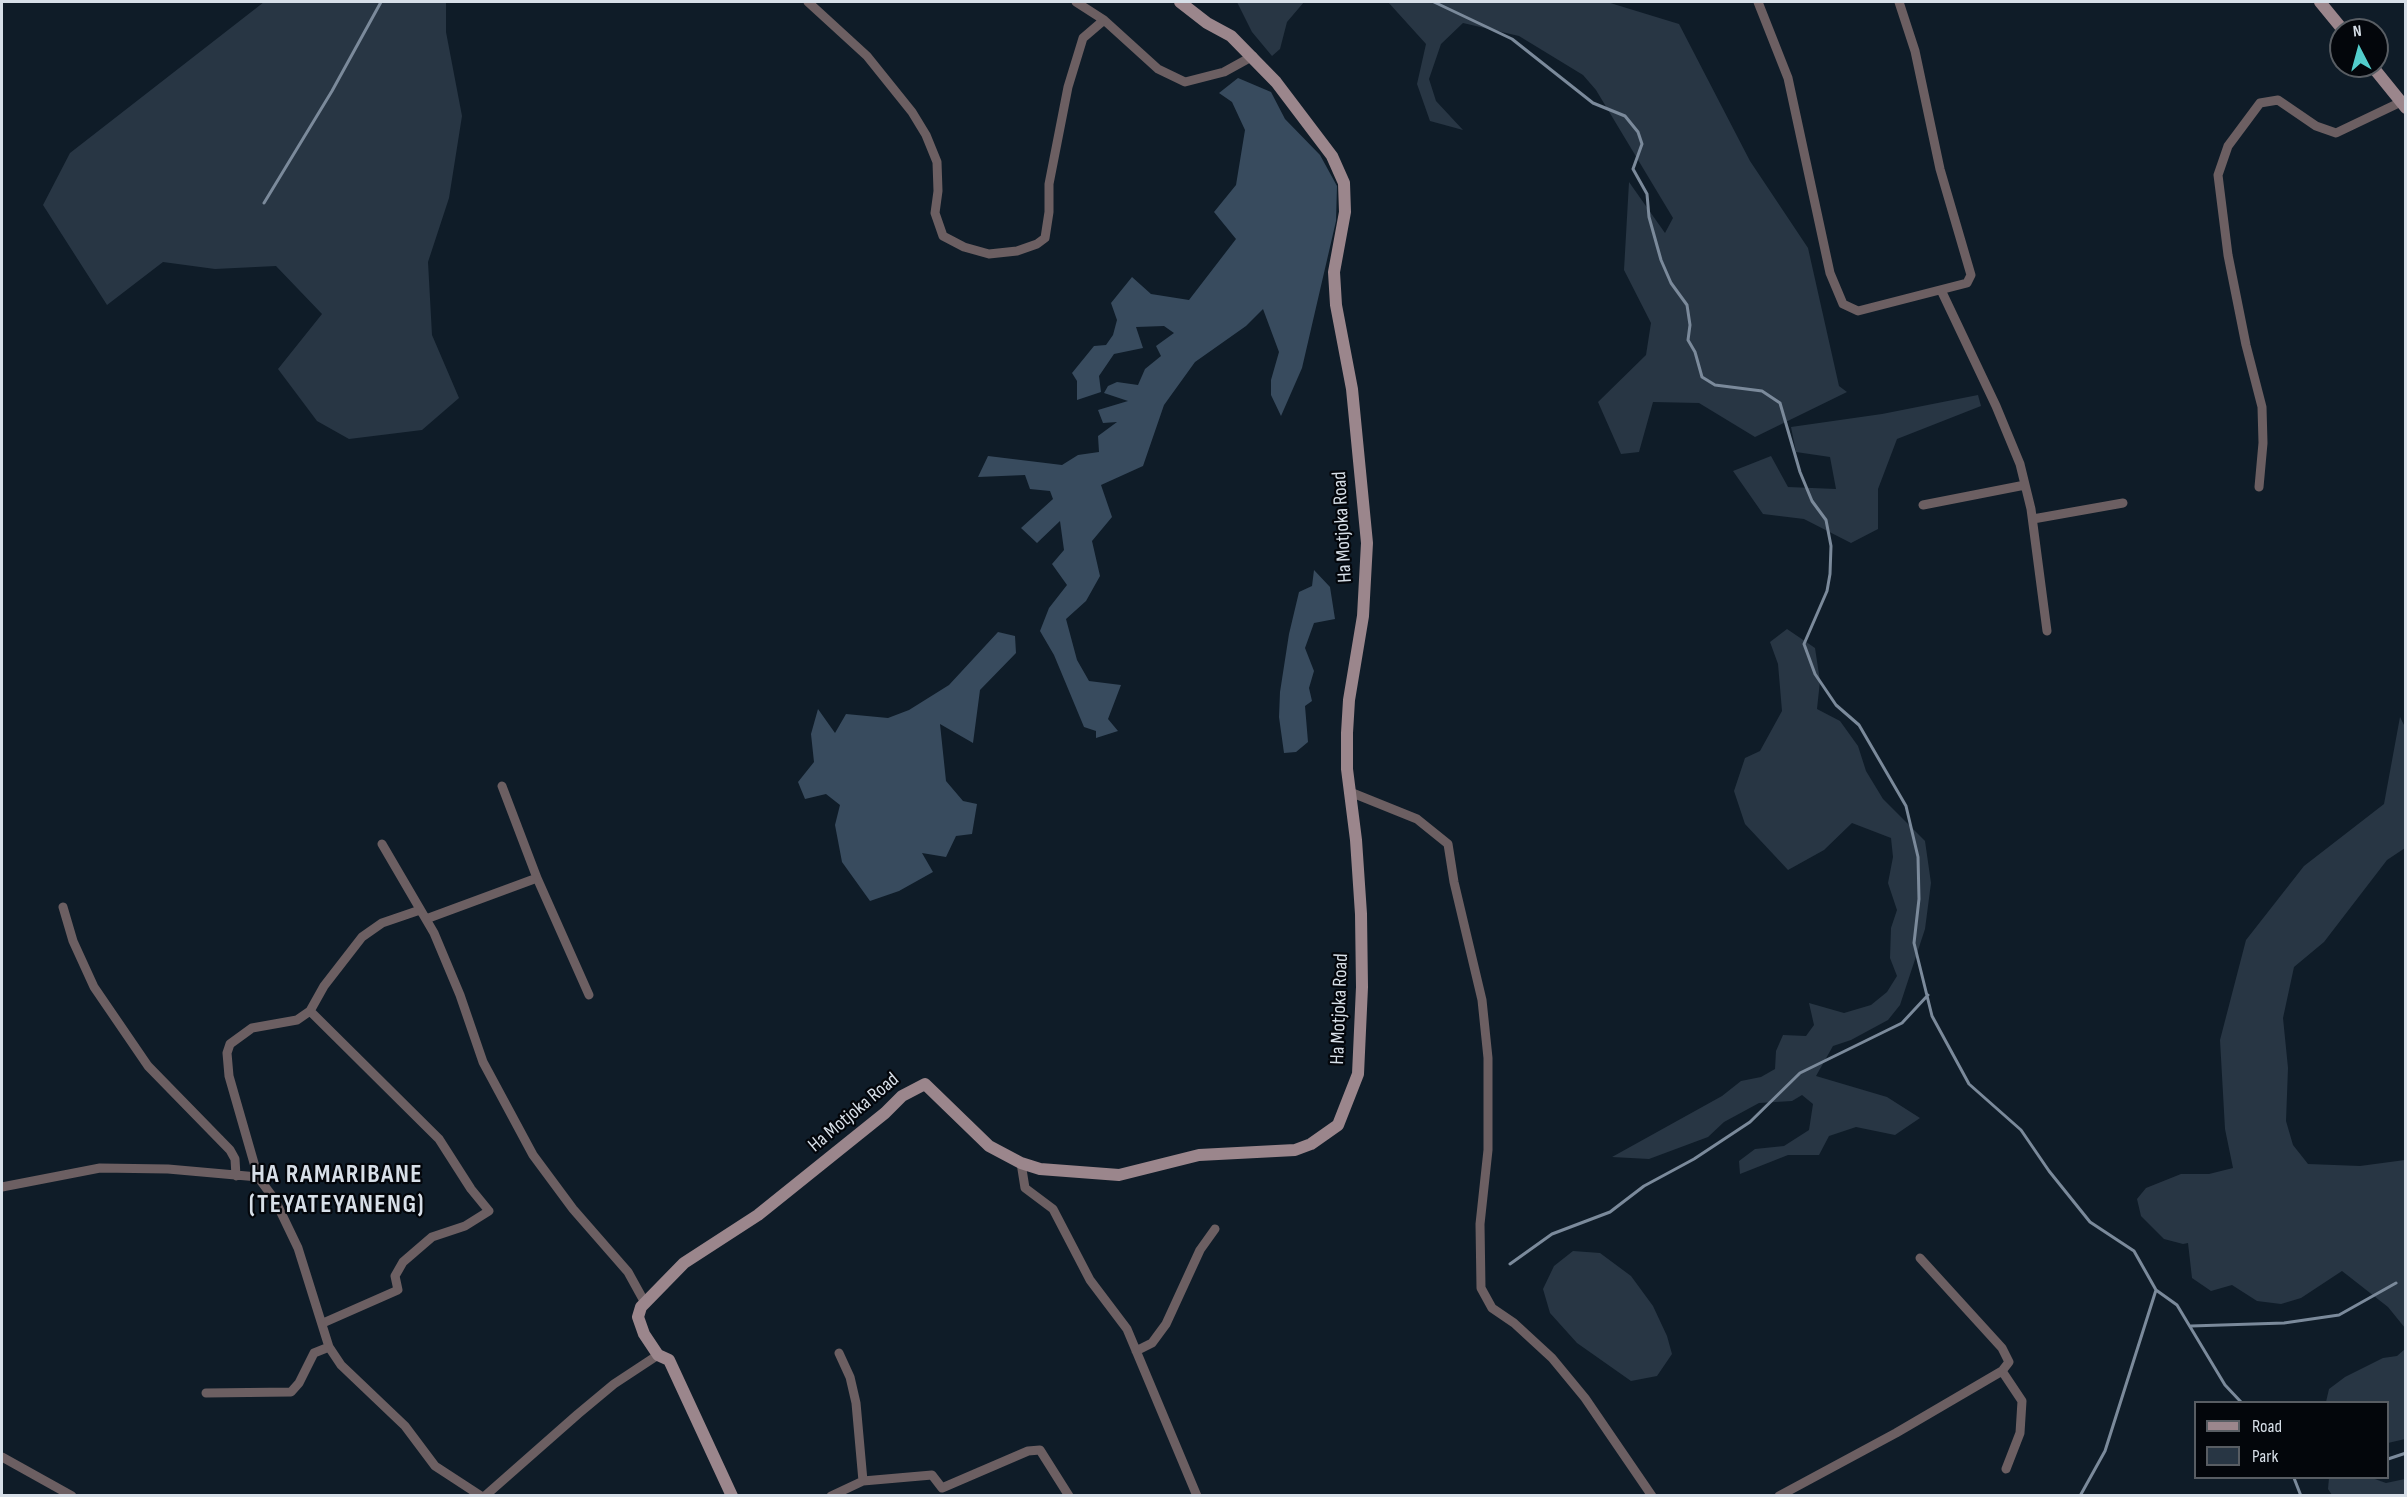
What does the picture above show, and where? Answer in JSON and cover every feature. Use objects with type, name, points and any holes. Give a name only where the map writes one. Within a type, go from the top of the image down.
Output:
[{"type":"street","points":[[808,2],[842,36],[867,56],[912,112],[926,135],[937,162],[938,191],[935,213],[944,236],[964,248],[989,254],[1017,251],[1037,244],[1045,238],[1049,212],[1049,184],[1068,87],[1083,38],[1104,20]]},
{"type":"street","points":[[1076,2],[1104,20],[1158,69],[1185,82],[1224,72],[1253,56]]},
{"type":"street","name":"Ha Motjoka Road","points":[[644,1301],[684,1263],[758,1215],[918,1085],[925,1084],[933,1088],[988,1146],[1021,1163],[1040,1169],[1119,1175],[1199,1155],[1295,1150],[1322,1137],[1338,1125],[1358,1074],[1362,987],[1359,873],[1347,751],[1349,700],[1363,616],[1367,543],[1352,389],[1336,305],[1334,272],[1345,212],[1344,183],[1332,156],[1276,82],[1253,56],[1230,36],[1180,2]]},
{"type":"street","points":[[1758,2],[1788,78],[1825,251],[1843,304],[1858,311],[1967,283],[1971,275],[1940,169],[1915,51],[1899,2]]},
{"type":"street","points":[[2320,2],[2333,18]]},
{"type":"street","points":[[2259,487],[2263,443],[2262,407],[2246,345],[2230,266],[2218,175],[2228,146],[2260,103],[2278,100],[2316,126],[2336,133],[2403,105],[2382,78]]},
{"type":"street","points":[[1941,290],[1996,406],[2025,485],[2032,519],[2047,631]]},
{"type":"street","points":[[1923,505],[2025,485]]},
{"type":"street","points":[[2032,519],[2123,503]]},
{"type":"street","points":[[502,786],[537,879],[589,995]]},
{"type":"street","points":[[1350,792],[1417,819],[1448,844],[1454,882],[1482,1000],[1488,1058],[1488,1150],[1480,1224],[1481,1288],[1492,1308],[1514,1323],[1552,1358],[1585,1398],[1652,1496]]},
{"type":"street","points":[[381,844],[426,919],[460,994],[483,1062],[533,1155],[573,1209],[628,1272],[644,1301],[638,1317],[644,1334],[658,1354],[669,1360],[732,1496]]},
{"type":"street","points":[[426,919],[537,879]]},
{"type":"street","points":[[63,907],[73,941],[94,987],[148,1066],[230,1150],[235,1159],[236,1176]]},
{"type":"street","points":[[420,910],[382,923],[362,937],[324,986],[310,1011],[297,1020],[252,1028],[230,1044],[227,1053],[229,1076],[258,1177],[275,1200],[298,1248],[329,1347],[341,1365],[405,1426],[435,1466],[483,1496],[614,1384],[658,1354]]},
{"type":"street","points":[[310,1011],[439,1139],[471,1189],[489,1211],[465,1226],[432,1237],[403,1262],[395,1276],[398,1290],[323,1323]]},
{"type":"street","points":[[1021,1163],[1025,1188],[1053,1209],[1090,1280],[1127,1329],[1197,1496]]},
{"type":"street","points":[[2,1187],[100,1168],[168,1169],[258,1177]]},
{"type":"street","points":[[1136,1351],[1152,1343],[1166,1324],[1200,1250],[1215,1230]]},
{"type":"street","points":[[1779,1496],[1896,1433],[2002,1371],[2009,1362],[2002,1348],[1920,1258]]},
{"type":"street","points":[[206,1394],[291,1392],[299,1383],[314,1353],[329,1347]]},
{"type":"street","points":[[839,1353],[850,1377],[856,1403],[863,1481]]},
{"type":"street","points":[[2002,1371],[2022,1401],[2020,1433],[2006,1469]]},
{"type":"street","points":[[831,1496],[863,1481],[932,1475],[942,1488],[1028,1451],[1040,1450],[1069,1496]]},
{"type":"street","points":[[2,1457],[72,1496]]},
{"type":"green space","points":[[264,2],[446,2],[446,32],[462,116],[449,198],[428,262],[432,335],[459,398],[422,430],[349,439],[317,421],[278,369],[322,314],[276,266],[215,269],[163,262],[107,305],[43,205],[70,153]]},
{"type":"green space","points":[[1237,2],[1304,2],[1287,22],[1280,49],[1272,56],[1252,32]]},
{"type":"green space","points":[[1388,2],[1607,2],[1679,24],[1750,161],[1808,248],[1839,386],[1847,392],[1755,437],[1699,403],[1653,402],[1639,452],[1621,454],[1598,402],[1646,355],[1651,323],[1624,270],[1629,182],[1665,233],[1673,218],[1596,90],[1583,75],[1519,36],[1463,23],[1441,44],[1429,79],[1436,101],[1463,130],[1430,121],[1417,84],[1426,44]]},
{"type":"green space","points":[[1978,395],[1981,406],[1897,439],[1878,489],[1878,529],[1851,543],[1804,519],[1763,514],[1733,471],[1771,456],[1788,487],[1836,489],[1830,457],[1796,452],[1791,427],[1882,414]]},
{"type":"green space","points":[[1787,629],[1815,648],[1820,681],[1817,709],[1840,721],[1858,746],[1866,771],[1883,799],[1925,841],[1931,883],[1925,929],[1900,1005],[1888,1020],[1851,1040],[1833,1046],[1816,1076],[1887,1097],[1920,1118],[1895,1135],[1856,1127],[1829,1136],[1819,1155],[1788,1155],[1740,1174],[1739,1161],[1755,1149],[1784,1146],[1809,1130],[1813,1104],[1802,1095],[1792,1101],[1759,1103],[1724,1122],[1708,1137],[1649,1159],[1612,1157],[1722,1096],[1741,1081],[1761,1077],[1775,1069],[1776,1051],[1783,1035],[1806,1036],[1814,1025],[1809,1003],[1844,1013],[1871,1005],[1887,992],[1897,976],[1890,958],[1891,928],[1897,910],[1888,883],[1893,857],[1891,838],[1852,823],[1824,850],[1788,870],[1745,824],[1734,791],[1745,758],[1760,751],[1782,711],[1778,664],[1770,642]]},
{"type":"green space","points":[[2400,717],[2406,729],[2405,848],[2387,860],[2324,942],[2294,967],[2283,1018],[2288,1068],[2286,1121],[2293,1145],[2308,1164],[2360,1166],[2405,1160],[2405,1328],[2388,1307],[2342,1271],[2301,1298],[2281,1304],[2257,1301],[2232,1285],[2211,1291],[2192,1278],[2188,1243],[2183,1244],[2164,1239],[2141,1216],[2137,1199],[2146,1188],[2181,1174],[2209,1174],[2233,1168],[2225,1129],[2220,1040],[2246,940],[2304,866],[2384,804]]},
{"type":"green space","points":[[1573,1251],[1600,1253],[1631,1276],[1653,1306],[1667,1336],[1672,1354],[1657,1376],[1631,1381],[1577,1343],[1550,1313],[1543,1289],[1554,1266]]},
{"type":"green space","points":[[2405,1349],[2405,1439],[2389,1443],[2389,1401],[2326,1401],[2329,1389],[2345,1377],[2383,1358],[2397,1356]]},
{"type":"green space","points":[[2329,1479],[2375,1479],[2386,1483],[2405,1479],[2405,1495],[2332,1495],[2328,1489]]},
{"type":"shaded area","points":[[1238,78],[1271,92],[1285,119],[1320,155],[1337,186],[1336,221],[1302,368],[1281,416],[1271,395],[1271,380],[1279,352],[1263,309],[1246,326],[1195,362],[1164,405],[1143,466],[1101,485],[1112,517],[1092,541],[1100,576],[1086,601],[1066,619],[1077,660],[1089,681],[1121,685],[1108,719],[1118,731],[1096,738],[1096,731],[1084,727],[1054,655],[1040,631],[1049,608],[1067,585],[1052,564],[1064,550],[1060,521],[1037,543],[1021,528],[1053,499],[1050,491],[1030,489],[1025,475],[978,477],[988,456],[1062,465],[1078,455],[1099,452],[1098,436],[1117,422],[1103,423],[1098,410],[1128,401],[1104,393],[1108,386],[1117,382],[1138,385],[1145,369],[1161,356],[1156,346],[1174,333],[1164,326],[1136,327],[1143,348],[1114,354],[1099,376],[1101,392],[1077,400],[1077,381],[1072,373],[1094,346],[1106,345],[1113,335],[1117,320],[1111,303],[1132,277],[1151,294],[1189,300],[1236,239],[1214,212],[1236,185],[1245,130],[1232,102],[1219,93]]},
{"type":"shaded area","points":[[1314,570],[1330,587],[1335,619],[1314,623],[1305,648],[1314,671],[1309,688],[1312,701],[1305,706],[1308,742],[1296,752],[1284,753],[1279,717],[1280,692],[1289,634],[1299,592],[1312,586]]},
{"type":"shaded area","points":[[998,632],[1015,636],[1016,653],[980,690],[973,743],[940,724],[946,781],[963,801],[977,804],[972,834],[956,836],[946,857],[922,853],[933,872],[899,891],[870,901],[842,862],[835,825],[840,805],[826,794],[805,799],[798,782],[814,762],[811,734],[818,709],[835,733],[846,714],[888,718],[909,710],[949,685]]},
{"type":"waterway","points":[[264,203],[332,91],[381,2]]},
{"type":"waterway","points":[[1434,2],[1512,39],[1593,103],[1625,116],[1638,132],[1642,144],[1633,169],[1647,194],[1649,217],[1661,260],[1671,283],[1687,305],[1690,325],[1688,340],[1695,352],[1702,377],[1715,385],[1762,391],[1780,403],[1800,472],[1812,501],[1826,520],[1831,546],[1827,591],[1804,644],[1815,674],[1836,705],[1859,725],[1906,806],[1918,857],[1919,899],[1914,943],[1932,1016],[1969,1084],[2021,1130],[2049,1171],[2090,1222],[2134,1251],[2156,1290],[2177,1305],[2225,1385],[2240,1401]]},
{"type":"waterway","points":[[1510,1264],[1552,1234],[1610,1212],[1644,1186],[1694,1159],[1750,1122],[1800,1073],[1902,1023],[1928,995]]},
{"type":"waterway","points":[[2191,1326],[2284,1323],[2339,1315],[2396,1283]]},
{"type":"waterway","points":[[2080,1496],[2105,1451],[2156,1290]]},
{"type":"waterway","points":[[2389,1459],[2406,1453]]},
{"type":"waterway","points":[[2294,1479],[2301,1496]]},
{"type":"district","name":"HA RAMARIBANE (TEYATEYANENG)","points":[[337,1190]]}]
